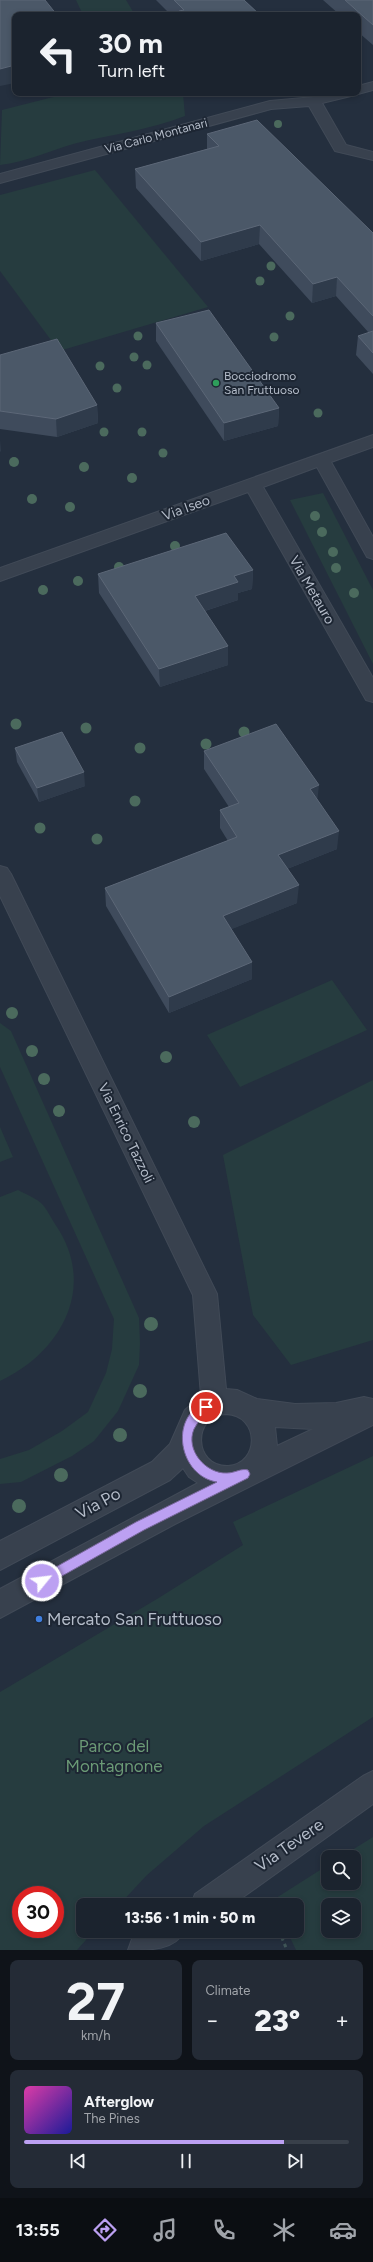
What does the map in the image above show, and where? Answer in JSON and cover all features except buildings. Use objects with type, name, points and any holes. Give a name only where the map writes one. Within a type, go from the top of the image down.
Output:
[{"type":"street","points":[[361,89],[373,86]]},
{"type":"street","name":"Via Carlo Montanari","points":[[0,179],[270,105],[314,101],[334,96]]},
{"type":"street","points":[[314,101],[340,148],[373,156]]},
{"type":"street","name":"Via Iseo","points":[[0,574],[373,441]]},
{"type":"street","points":[[322,459],[373,553]]},
{"type":"street","name":"Via Metauro","points":[[252,484],[373,695]]},
{"type":"street","name":"Via Enrico Tazzoli","points":[[0,874],[205,1294],[214,1403]]},
{"type":"street","points":[[252,1411],[263,1425],[266,1436],[265,1448],[258,1463],[244,1474],[223,1478],[204,1471],[191,1456],[187,1439],[190,1424],[198,1413],[214,1403],[237,1403],[252,1411],[301,1418],[346,1414],[373,1406]]},
{"type":"street","points":[[0,1604],[140,1526],[244,1474],[339,1432],[373,1411]]},
{"type":"street","name":"Via Po","points":[[0,1556],[161,1470],[179,1453],[187,1439]]},
{"type":"street","name":"Via Tevere","points":[[216,1898],[373,1786]]},
{"type":"street","points":[[143,1950],[160,1938]]},
{"type":"path","points":[[282,1938],[287,1950]]},
{"type":"green space","points":[[76,0],[126,0],[133,12],[82,12]]},
{"type":"green space","points":[[57,96],[183,96],[185,116],[158,125],[77,143],[29,159],[0,165],[2,110]]},
{"type":"green space","points":[[95,170],[208,307],[59,351],[0,271],[0,195]]},
{"type":"green space","points":[[323,493],[373,590],[373,664],[290,500]]},
{"type":"green space","points":[[332,980],[367,1030],[240,1087],[207,1035]]},
{"type":"green space","points":[[0,1023],[11,1031],[139,1318],[140,1343],[139,1365],[118,1411],[94,1441],[72,1456],[21,1482],[0,1484],[0,1459],[29,1450],[62,1431],[88,1412],[106,1373],[112,1349],[114,1319],[0,1067]]},
{"type":"green space","points":[[373,1080],[373,1340],[291,1365],[253,1315],[223,1155]]},
{"type":"green space","points":[[0,1127],[13,1157],[0,1162]]},
{"type":"green space","points":[[18,1190],[37,1200],[44,1206],[68,1247],[73,1271],[73,1293],[67,1315],[56,1335],[41,1353],[22,1368],[0,1381],[0,1197]]},
{"type":"green space","name":"Parco del Montagnone","points":[[373,1456],[373,1717],[204,1826],[147,1875],[126,1898],[76,1898],[76,1938],[88,1938],[77,1950],[0,1950],[0,1692],[157,1599],[243,1545],[233,1522]]},
{"type":"green space","points":[[373,1837],[373,1950],[296,1950],[290,1938],[304,1938],[304,1898],[276,1898],[321,1869],[321,1890],[361,1890],[361,1850],[352,1850]]},
{"type":"place","name":"Bocciodromo San Fruttuoso","points":[[216,383]]},
{"type":"place","name":"Mercato San Fruttuoso","points":[[39,1619]]},
{"type":"route","points":[[42,1581],[140,1526],[244,1474],[227,1478],[213,1476],[200,1468],[191,1456],[187,1443],[188,1429],[198,1413],[206,1407]]}]
